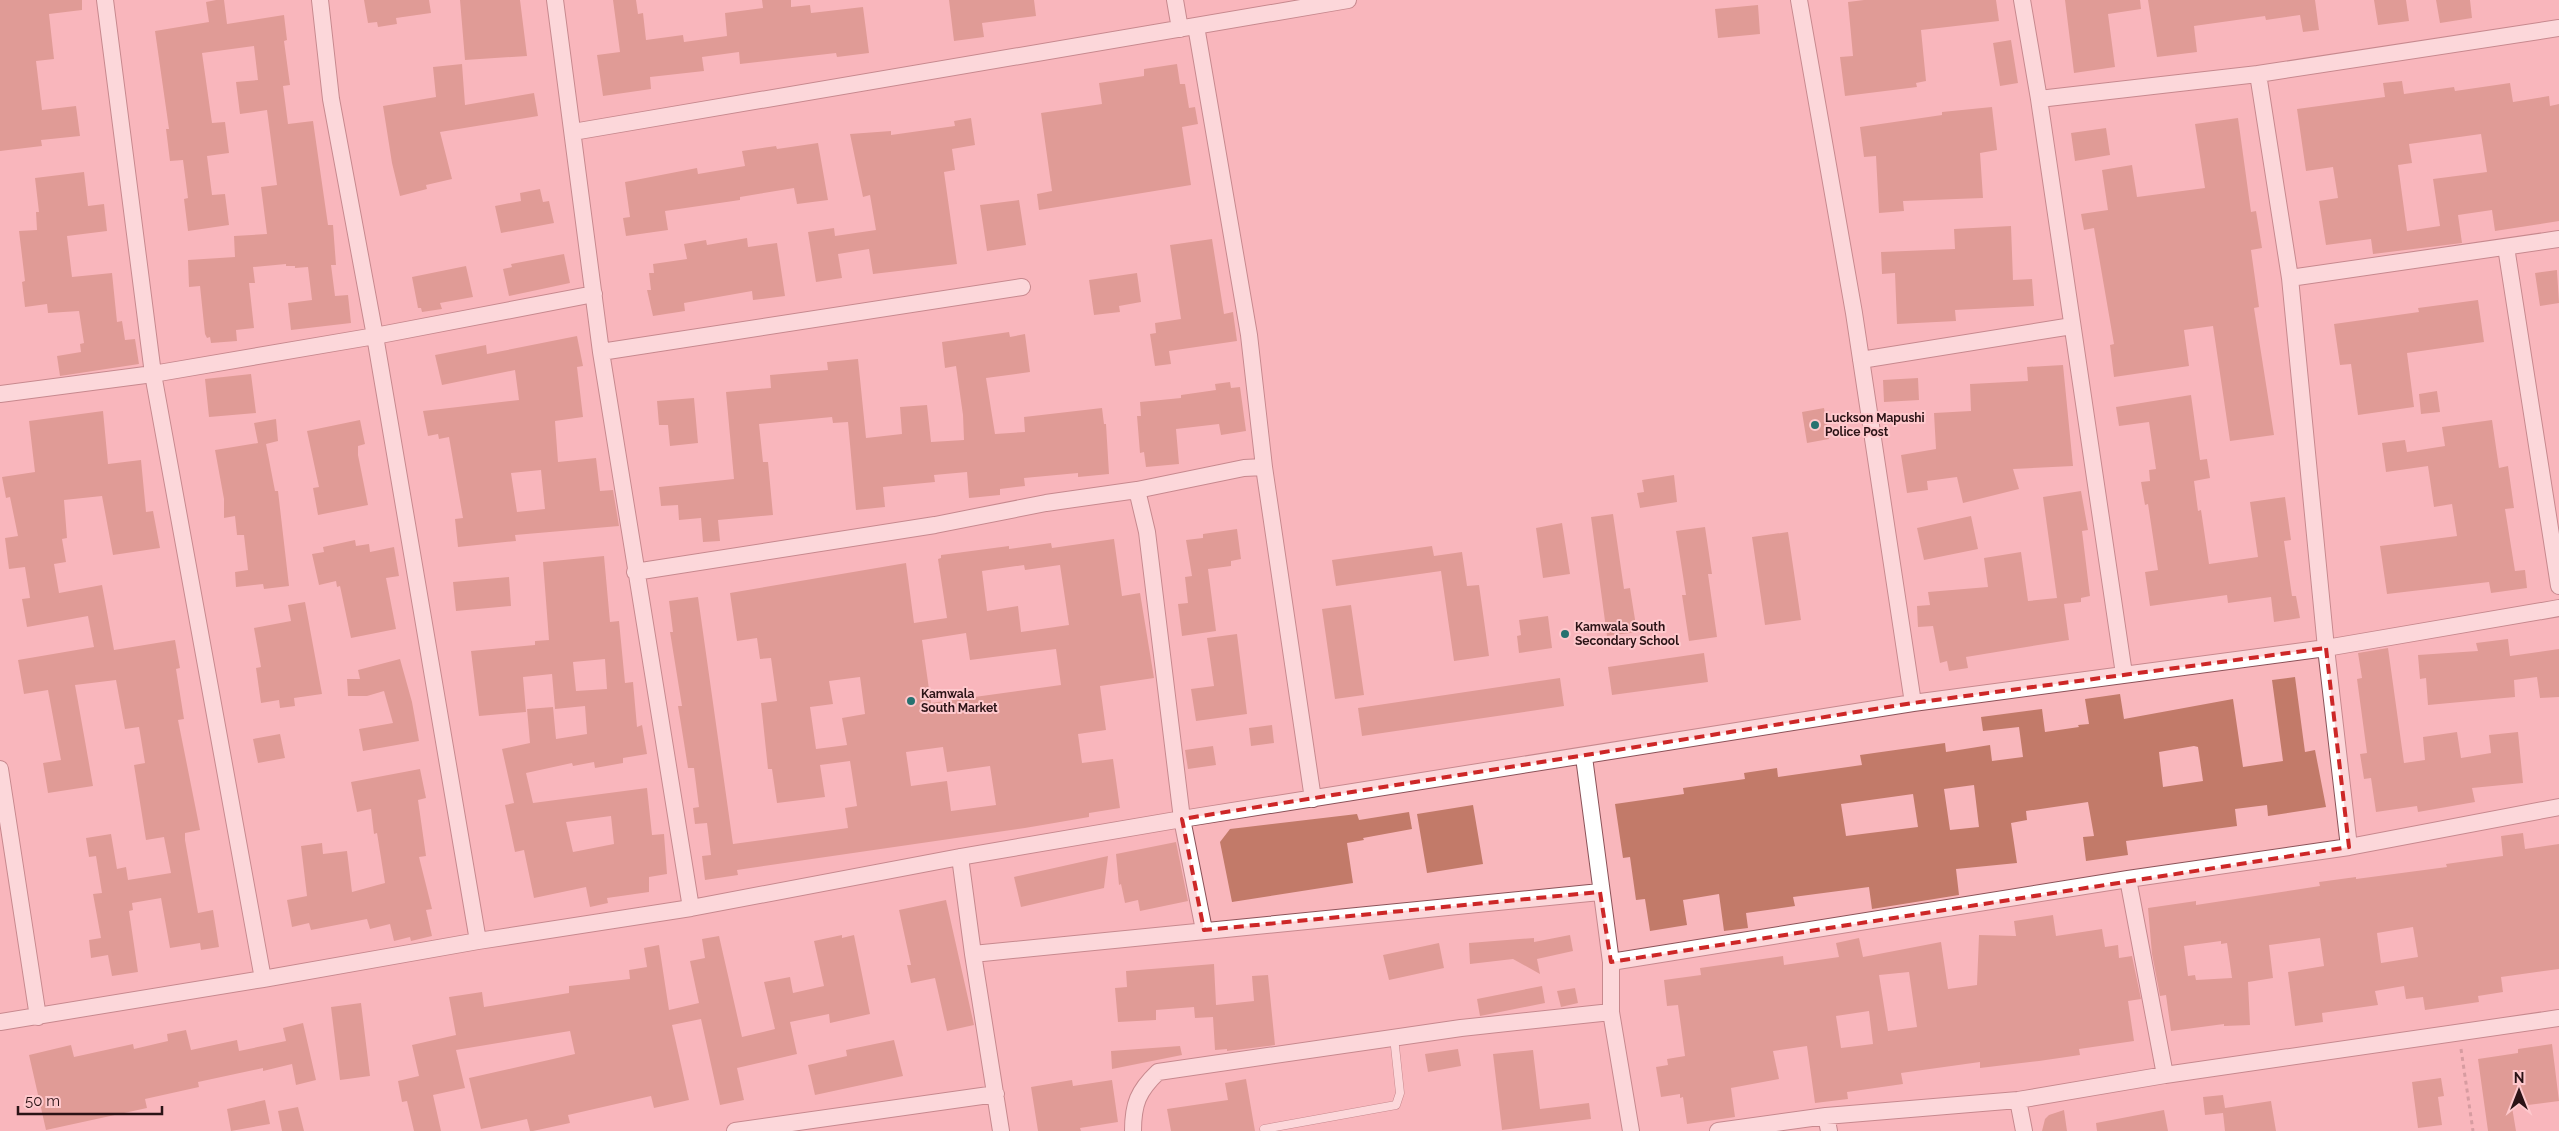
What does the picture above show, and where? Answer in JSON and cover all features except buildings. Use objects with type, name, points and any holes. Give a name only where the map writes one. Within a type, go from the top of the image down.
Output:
[{"type":"street","points":[[105,0],[153,374],[263,980]]},
{"type":"street","points":[[320,0],[331,99],[375,336],[478,941]]},
{"type":"street","points":[[555,0],[601,352],[635,572],[691,908]]},
{"type":"street","points":[[1175,0],[1188,27],[1249,335],[1264,467],[1313,799]]},
{"type":"street","points":[[573,132],[1348,0]]},
{"type":"street","points":[[1799,0],[1861,360],[1913,703]]},
{"type":"street","points":[[2022,0],[2040,99],[2124,674]]},
{"type":"street","points":[[2040,99],[2258,74],[2559,28]]},
{"type":"street","points":[[2258,74],[2290,278],[2326,648],[2349,847]]},
{"type":"street","points":[[2290,278],[2559,239]]},
{"type":"street","points":[[2506,247],[2559,586]]},
{"type":"street","points":[[601,352],[1022,287]]},
{"type":"street","points":[[0,394],[153,374],[375,336],[594,294]]},
{"type":"street","points":[[1861,360],[2072,326]]},
{"type":"street","points":[[635,572],[935,525],[1046,503],[1137,490],[1244,468],[1264,467]]},
{"type":"street","points":[[1137,490],[1147,532],[1182,819],[1204,930]]},
{"type":"street","points":[[0,1022],[263,980],[478,941],[691,908],[960,857],[1182,819],[1584,757],[1913,703],[2326,648],[2559,608]]},
{"type":"street","points":[[1584,757],[1600,892],[1611,962],[1611,1012],[1631,1131]]},
{"type":"street","points":[[0,768],[38,1017]]},
{"type":"street","points":[[1611,962],[2128,879],[2349,847],[2559,807]]},
{"type":"street","points":[[960,857],[1001,1131]]},
{"type":"street","points":[[2128,879],[2165,1075]]},
{"type":"street","points":[[973,954],[1600,892]]},
{"type":"street","points":[[1133,1131],[1133,1110],[1146,1084],[1158,1072],[1461,1028],[1611,1012]]},
{"type":"street","points":[[1718,1131],[1827,1123],[2018,1100],[2165,1075],[2459,1034],[2559,1018]]},
{"type":"street","points":[[735,1131],[996,1094]]},
{"type":"street","points":[[2018,1100],[2024,1131]]},
{"type":"lane","points":[[1264,1129],[1396,1105],[1400,1093],[1394,1038]]},
{"type":"path","points":[[2459,1034],[2473,1131]]},
{"type":"highlighted area","points":[[2326,648],[2349,847],[1611,962],[1600,892],[1204,930],[1182,819],[1913,703]]},
{"type":"place","name":"Luckson Mapushi Police Post","points":[[1815,425]]},
{"type":"place","name":"Kamwala South Secondary School","points":[[1565,634]]},
{"type":"place","name":"Kamwala South Market","points":[[911,701]]}]
